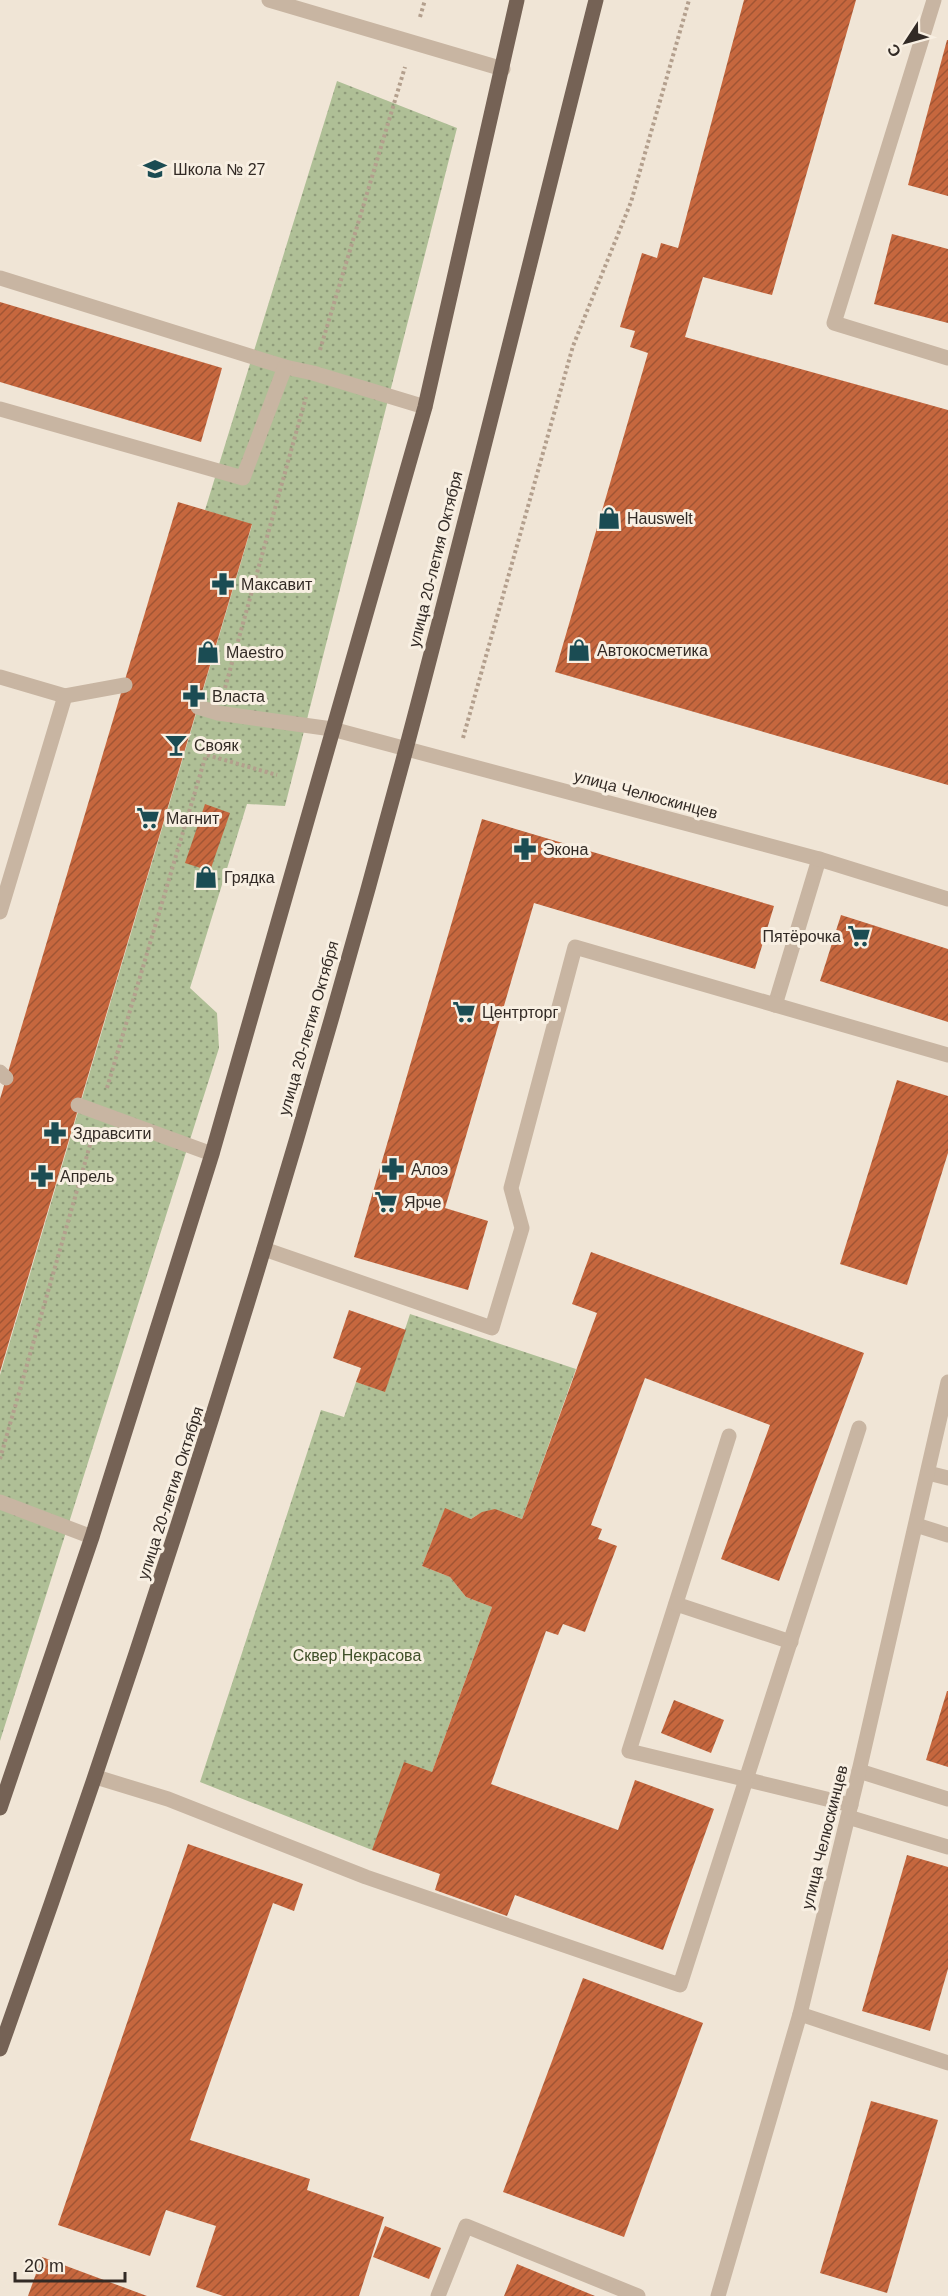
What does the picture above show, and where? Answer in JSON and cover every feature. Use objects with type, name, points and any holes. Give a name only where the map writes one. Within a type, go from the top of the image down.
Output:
[{"type":"main road","points":[[0,1808],[92,1537],[212,1154],[425,407],[517,0]]},
{"type":"main road","name":"улица 20-летия Октября","points":[[0,2049],[96,1777],[207,1437],[264,1249],[405,750],[596,0]]},
{"type":"street","points":[[270,0],[503,69]]},
{"type":"street","points":[[934,0],[834,324],[948,358]]},
{"type":"street","points":[[0,278],[285,367],[313,373],[425,407]]},
{"type":"street","points":[[0,409],[243,478],[285,367]]},
{"type":"street","points":[[0,677],[65,696],[125,685]]},
{"type":"street","points":[[0,912],[65,696]]},
{"type":"street","name":"улица Челюскинцев","points":[[198,707],[218,713],[332,729],[819,859],[948,899]]},
{"type":"street","points":[[775,1005],[819,859]]},
{"type":"street","points":[[264,1249],[492,1328],[522,1228],[511,1188],[575,947],[948,1055]]},
{"type":"street","points":[[78,1106],[212,1154]]},
{"type":"street","name":"улица Челюскинцев","points":[[718,2296],[800,2014],[850,1811],[948,1382]]},
{"type":"street","points":[[96,1777],[168,1799],[366,1877],[680,1985],[859,1428]]},
{"type":"street","points":[[729,1436],[629,1751],[850,1811],[948,1847]]},
{"type":"street","points":[[928,1473],[948,1478]]},
{"type":"street","points":[[0,1502],[92,1537]]},
{"type":"street","points":[[916,1525],[948,1535]]},
{"type":"street","points":[[676,1604],[791,1642]]},
{"type":"street","points":[[859,1771],[948,1799]]},
{"type":"street","points":[[800,2014],[948,2063]]},
{"type":"street","points":[[438,2296],[466,2226],[638,2296]]},
{"type":"path","points":[[456,761],[573,346],[631,202],[689,0]]},
{"type":"path","points":[[207,755],[277,775]]},
{"type":"green space","points":[[337,81],[457,128],[285,806],[247,804],[190,988],[217,1013],[219,1048],[0,1741],[0,1375],[252,525],[205,510]]},
{"type":"green space","name":"Сквер Некрасова","points":[[410,1314],[576,1369],[522,1519],[490,1511],[471,1519],[445,1509],[422,1566],[450,1577],[466,1597],[492,1607],[432,1772],[372,1850],[200,1782],[321,1410],[344,1417],[356,1382],[385,1391]]},
{"type":"building","points":[[744,0],[856,0],[772,295],[703,277],[685,337],[948,410],[948,785],[555,672],[648,353],[630,347],[635,331],[620,327],[642,253],[657,258],[661,243],[678,248]]},
{"type":"building","points":[[948,40],[948,196],[908,185]]},
{"type":"building","points":[[892,234],[948,249],[948,323],[874,304]]},
{"type":"building","points":[[0,302],[222,368],[201,442],[0,382]]},
{"type":"building","points":[[178,502],[252,524],[0,1372],[0,1099]]},
{"type":"building","points":[[205,804],[230,813],[210,871],[185,863]]},
{"type":"building","points":[[482,819],[774,906],[755,969],[534,903],[445,1208],[488,1221],[468,1290],[354,1257]]},
{"type":"building","points":[[841,915],[948,949],[948,1022],[820,981]]},
{"type":"building","points":[[897,1080],[948,1096],[948,1153],[907,1285],[840,1264]]},
{"type":"building","points":[[591,1252],[864,1353],[779,1581],[721,1559],[770,1425],[645,1378],[591,1525],[602,1529],[598,1539],[617,1546],[585,1632],[563,1624],[558,1635],[546,1631],[491,1784],[618,1830],[635,1780],[714,1809],[663,1950],[515,1895],[507,1916],[435,1890],[440,1874],[372,1850],[404,1762],[432,1772],[492,1607],[466,1597],[450,1577],[422,1566],[445,1508],[471,1519],[482,1512],[495,1509],[522,1519],[597,1313],[572,1304]]},
{"type":"building","points":[[349,1310],[406,1330],[385,1392],[356,1382],[361,1368],[333,1358]]},
{"type":"building","points":[[948,1691],[948,1767],[926,1760]]},
{"type":"building","points":[[674,1700],[724,1720],[711,1753],[661,1733]]},
{"type":"building","points":[[188,1844],[303,1884],[294,1911],[273,1903],[190,2140],[310,2179],[307,2190],[384,2217],[359,2296],[223,2296],[196,2287],[216,2226],[166,2210],[150,2256],[58,2225]]},
{"type":"building","points":[[907,1855],[948,1867],[948,1969],[930,2031],[862,2011]]},
{"type":"building","points":[[583,1978],[703,2023],[624,2237],[503,2192]]},
{"type":"building","points":[[871,2101],[938,2120],[887,2293],[820,2273]]},
{"type":"building","points":[[385,2226],[441,2248],[429,2279],[373,2257]]},
{"type":"building","points":[[42,2257],[147,2296],[28,2296]]},
{"type":"building","points":[[517,2264],[595,2296],[504,2296]]},
{"type":"place","name":"Школа № 27","points":[[155,169]]},
{"type":"place","name":"Hauswelt","points":[[609,518]]},
{"type":"place","name":"Максавит","points":[[223,584]]},
{"type":"place","name":"Автокосметика","points":[[579,650]]},
{"type":"place","name":"Maestro","points":[[208,652]]},
{"type":"place","name":"Власта","points":[[194,696]]},
{"type":"place","name":"Свояк","points":[[176,745]]},
{"type":"place","name":"Магнит","points":[[148,818]]},
{"type":"place","name":"Экона","points":[[525,849]]},
{"type":"place","name":"Грядка","points":[[206,877]]},
{"type":"place","name":"Пятёрочка","points":[[859,936]]},
{"type":"place","name":"Центрторг","points":[[464,1012]]},
{"type":"place","name":"Здравсити","points":[[55,1133]]},
{"type":"place","name":"Алоэ","points":[[393,1169]]},
{"type":"place","name":"Апрель","points":[[42,1176]]},
{"type":"place","name":"Ярче","points":[[386,1202]]}]
